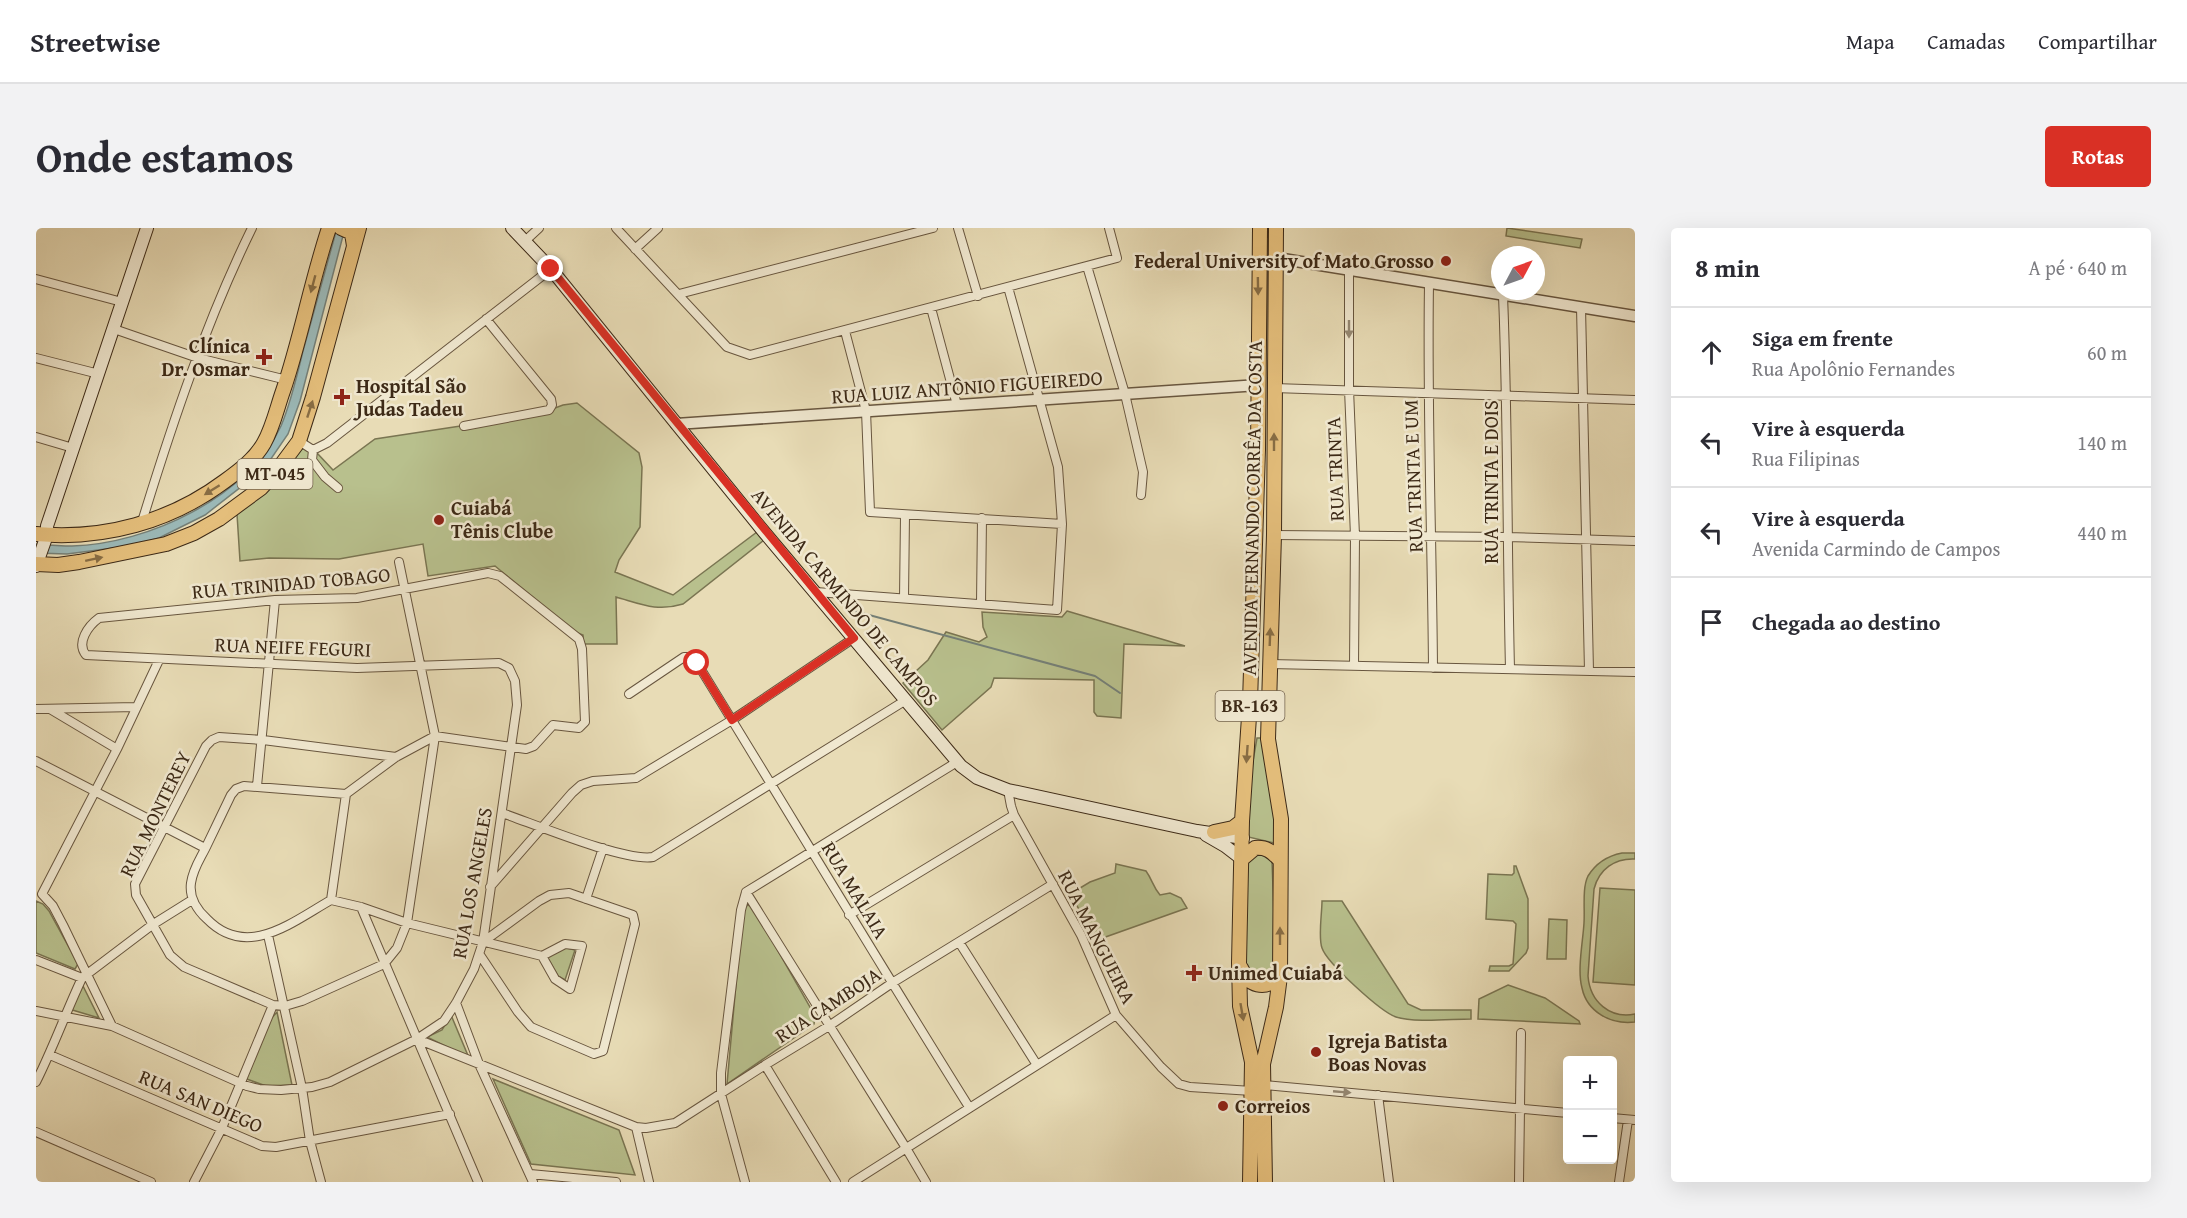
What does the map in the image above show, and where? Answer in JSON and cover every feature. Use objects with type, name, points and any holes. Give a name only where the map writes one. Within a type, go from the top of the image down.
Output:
[{"type":"main road","points":[[37,563],[41,535],[99,374],[147,228]]},
{"type":"main road","name":"AVENIDA CARMINDO DE CAMPOS","points":[[512,228],[551,269],[676,424],[957,762],[977,778],[1008,790],[1197,831],[1243,838]]},
{"type":"main road","name":"AVENIDA FERNANDO CORRÊA DA COSTA","points":[[1260,228],[1260,385],[1250,702],[1242,821],[1239,963],[1240,1006],[1258,1088],[1264,1182]]},
{"type":"main road","points":[[1265,228],[1265,249],[1276,258]]},
{"type":"main road","name":"AVENIDA FERNANDO CORRÊA DA COSTA","points":[[1250,1182],[1258,1088],[1280,976],[1281,819],[1268,739],[1274,535],[1276,228]]},
{"type":"main road","name":"MT-045","points":[[41,535],[78,536],[141,525],[168,515],[192,502],[219,486],[249,463],[265,442],[287,380],[330,230]]},
{"type":"main road","name":"MT-045","points":[[37,563],[79,562],[166,544],[194,533],[240,505],[261,488],[299,441],[354,248],[351,230]]},
{"type":"main road","points":[[1214,832],[1233,828],[1242,821]]},
{"type":"main road","points":[[1197,831],[1225,846],[1242,859],[1255,848],[1263,848]]},
{"type":"main road","points":[[1243,838],[1272,852],[1279,859]]},
{"type":"main road","points":[[1239,963],[1244,977],[1259,985],[1269,984],[1280,976]]},
{"type":"street","points":[[141,525],[198,358],[233,267],[252,228]]},
{"type":"street","points":[[525,241],[540,228]]},
{"type":"street","points":[[616,228],[727,347],[741,354],[756,355],[1117,258],[1109,228]]},
{"type":"street","points":[[635,249],[658,228]]},
{"type":"street","points":[[679,294],[908,231],[933,228]]},
{"type":"street","points":[[958,228],[978,296]]},
{"type":"street","points":[[1276,258],[1491,293]]},
{"type":"street","points":[[1087,266],[1125,394],[1143,472],[1141,495]]},
{"type":"street","points":[[313,450],[327,443],[551,269]]},
{"type":"street","name":"RUA TRINTA","points":[[1349,271],[1349,389],[1354,536],[1353,666]]},
{"type":"street","points":[[36,279],[122,302]]},
{"type":"street","name":"RUA TRINTA E UM","points":[[1429,284],[1427,393],[1432,536],[1433,668]]},
{"type":"street","points":[[816,592],[1057,610],[1062,524],[1058,467],[1008,287]]},
{"type":"street","name":"RUA TRINTA E DOIS","points":[[1503,300],[1507,396],[1506,537],[1510,669]]},
{"type":"street","points":[[1536,300],[1635,316]]},
{"type":"street","points":[[1581,307],[1589,671]]},
{"type":"street","points":[[931,308],[957,405]]},
{"type":"street","points":[[464,426],[549,410],[552,405],[551,399],[486,319]]},
{"type":"street","points":[[114,329],[198,358],[287,380]]},
{"type":"street","points":[[845,332],[866,411],[870,512],[1062,524]]},
{"type":"street","points":[[36,358],[99,374]]},
{"type":"street","name":"RUA LUIZ ANTÔNIO FIGUEIREDO","points":[[676,424],[1260,385]]},
{"type":"street","points":[[1274,388],[1635,400]]},
{"type":"street","points":[[36,437],[73,448]]},
{"type":"street","points":[[299,441],[313,450]]},
{"type":"street","points":[[313,450],[312,460],[325,477],[338,488]]},
{"type":"street","points":[[904,598],[905,515]]},
{"type":"street","points":[[981,603],[982,518]]},
{"type":"street","points":[[1274,535],[1506,537],[1635,541]]},
{"type":"street","points":[[285,1006],[322,993],[384,964],[397,948],[407,923],[435,736],[399,562]]},
{"type":"street","name":"RUA TRINIDAD TOBAGO","points":[[86,655],[81,650],[81,643],[92,623],[99,618],[275,600],[357,597],[488,573],[500,576],[579,639],[582,649],[585,722],[579,728],[553,725],[534,746],[526,749],[510,748]]},
{"type":"street","points":[[257,786],[275,600]]},
{"type":"street","points":[[490,887],[581,785],[593,781],[636,778],[732,720],[854,638]]},
{"type":"street","name":"RUA NEIFE FEGURI","points":[[86,655],[357,668],[499,663]]},
{"type":"street","name":"RUA MALAIA","points":[[629,694],[684,657],[692,657],[814,851],[849,915],[969,1107]]},
{"type":"street","points":[[112,1026],[84,976],[53,906],[39,893],[117,749],[159,660]]},
{"type":"street","name":"RUA LOS ANGELES","points":[[36,1011],[112,1026],[240,1083],[259,1089],[302,1088],[330,1082],[417,1039],[444,1021],[456,1003],[480,955],[483,942],[517,705],[515,681],[509,668],[499,663]]},
{"type":"street","points":[[1269,664],[1635,672]]},
{"type":"street","points":[[502,813],[603,848],[643,859],[653,857],[906,700]]},
{"type":"street","points":[[36,709],[136,707]]},
{"type":"street","points":[[49,709],[117,749]]},
{"type":"street","points":[[510,748],[435,736],[396,757],[346,794],[257,786],[244,786],[236,789],[194,869],[190,886],[192,900],[199,912],[222,931],[243,938],[268,935],[331,900],[361,907],[407,923],[542,956],[565,944],[582,946],[570,989],[555,979],[542,956]]},
{"type":"street","name":"RUA MONTEREY","points":[[285,1006],[273,1005],[184,967],[170,955],[152,925],[136,895],[135,884],[212,740],[219,737],[263,740],[396,757]]},
{"type":"street","points":[[36,761],[206,848]]},
{"type":"street","points":[[745,1182],[721,1094],[721,1073],[741,910],[750,890],[957,762]]},
{"type":"street","name":"RUA MANGUEIRA","points":[[1008,790],[1014,815],[1081,935],[1116,1015],[1161,1067],[1179,1084],[1190,1088],[1258,1088],[1378,1095],[1563,1112]]},
{"type":"street","points":[[331,900],[346,794]]},
{"type":"street","points":[[849,915],[1014,815]]},
{"type":"street","points":[[586,899],[603,848]]},
{"type":"street","name":"RUA CAMBOJA","points":[[417,1039],[636,1126],[646,1128],[675,1124],[892,983],[1053,884]]},
{"type":"street","points":[[750,890],[829,1026],[926,1182]]},
{"type":"street","points":[[480,955],[518,1012],[531,1027],[594,1053],[603,1051],[632,935],[635,919],[633,915],[569,893],[550,895],[483,942]]},
{"type":"street","points":[[36,1082],[50,1054],[63,1017],[84,976],[152,925],[192,900]]},
{"type":"street","points":[[361,907],[478,1182]]},
{"type":"street","points":[[268,935],[302,1088],[310,1141],[321,1182]]},
{"type":"street","points":[[959,942],[1037,1065]]},
{"type":"street","points":[[36,960],[84,976]]},
{"type":"street","points":[[456,1003],[479,1064],[532,1178],[616,1182]]},
{"type":"street","points":[[194,1182],[222,1128],[273,1005]]},
{"type":"street","points":[[854,1182],[1116,1015]]},
{"type":"street","points":[[1519,1182],[1521,1033]]},
{"type":"street","name":"RUA SAN DIEGO","points":[[50,1054],[262,1146],[276,1148],[450,1114]]},
{"type":"street","points":[[765,1065],[836,1182]]},
{"type":"street","points":[[1378,1095],[1389,1182]]},
{"type":"street","points":[[1619,1182],[1631,1120]]},
{"type":"street","points":[[636,1126],[649,1182]]},
{"type":"street","points":[[36,1132],[151,1182]]},
{"type":"green space","points":[[1507,228],[1582,239],[1580,248],[1506,236]]},
{"type":"green space","name":"Cuiabá Tênis Clube","points":[[577,403],[639,453],[642,467],[640,527],[619,560],[615,572],[673,595],[757,532],[764,540],[683,604],[657,607],[616,597],[617,644],[583,644],[583,635],[575,632],[495,566],[428,576],[423,544],[339,559],[269,558],[240,561],[237,514],[297,447],[316,452],[333,470],[375,439],[539,414],[563,405]]},
{"type":"green space","points":[[1067,611],[1185,646],[1124,644],[1121,718],[1097,716],[1094,712],[1094,680],[994,678],[991,687],[942,730],[903,683],[928,660],[946,632],[979,642],[987,637],[983,627],[982,612],[1062,617]]},
{"type":"green space","points":[[1257,738],[1263,738],[1274,808],[1274,843],[1244,836],[1249,784]]},
{"type":"green space","points":[[1262,850],[1272,861],[1276,972],[1267,982],[1246,974],[1245,861]]},
{"type":"green space","points":[[1635,853],[1635,859],[1621,860],[1609,866],[1596,882],[1594,889],[1588,976],[1593,994],[1603,1007],[1617,1014],[1635,1014],[1635,1022],[1617,1021],[1601,1015],[1589,1004],[1581,981],[1580,964],[1586,881],[1598,864],[1611,856]]},
{"type":"green space","points":[[1116,864],[1146,871],[1160,895],[1170,893],[1181,898],[1187,908],[1097,940],[1070,894],[1090,882],[1115,873]]},
{"type":"green space","points":[[1514,866],[1516,866],[1528,899],[1528,948],[1509,971],[1489,971],[1490,966],[1513,964],[1516,924],[1513,921],[1486,919],[1488,874],[1512,875]]},
{"type":"green space","points":[[1600,888],[1635,890],[1635,985],[1593,982]]},
{"type":"green space","points":[[36,901],[43,904],[49,911],[78,964],[75,969],[36,953]]},
{"type":"green space","points":[[1322,901],[1342,901],[1408,1004],[1421,1010],[1471,1010],[1471,1019],[1404,1019],[1389,1013],[1367,997],[1344,975],[1322,948],[1320,932]]},
{"type":"green space","points":[[752,905],[815,1016],[814,1024],[727,1084],[743,906]]},
{"type":"green space","points":[[1549,919],[1567,920],[1566,959],[1547,959]]},
{"type":"green space","points":[[563,947],[575,950],[565,980],[558,976],[547,957]]},
{"type":"green space","points":[[82,984],[99,1018],[69,1009]]},
{"type":"green space","points":[[1508,985],[1545,998],[1579,1021],[1580,1024],[1478,1019],[1479,999]]},
{"type":"green space","points":[[277,1012],[292,1085],[266,1086],[244,1078],[269,1021]]},
{"type":"green space","points":[[451,1015],[469,1058],[427,1037],[442,1030]]},
{"type":"green space","points":[[493,1079],[619,1130],[635,1175],[531,1164]]},
{"type":"water","points":[[337,228],[345,228],[300,401],[288,434],[264,469],[205,515],[159,538],[129,546],[67,554],[36,553],[36,544],[72,546],[101,543],[163,526],[193,512],[220,495],[245,474],[266,451],[285,417]]},
{"type":"waterway","points":[[847,609],[1095,676],[1120,693]]},
{"type":"place","name":"Federal University of Mato Grosso","points":[[1446,261]]},
{"type":"place","name":"Clínica Dr. Osmar","points":[[264,357]]},
{"type":"place","name":"Hospital São Judas Tadeu","points":[[342,397]]},
{"type":"place","name":"Cuiabá Tênis Clube","points":[[439,520]]},
{"type":"place","name":"Unimed Cuiabá","points":[[1194,973]]},
{"type":"place","name":"Igreja Batista Boas Novas","points":[[1316,1052]]},
{"type":"place","name":"Correios","points":[[1223,1106]]},
{"type":"route","points":[[551,269],[764,532],[854,638],[732,720],[697,663]]}]
